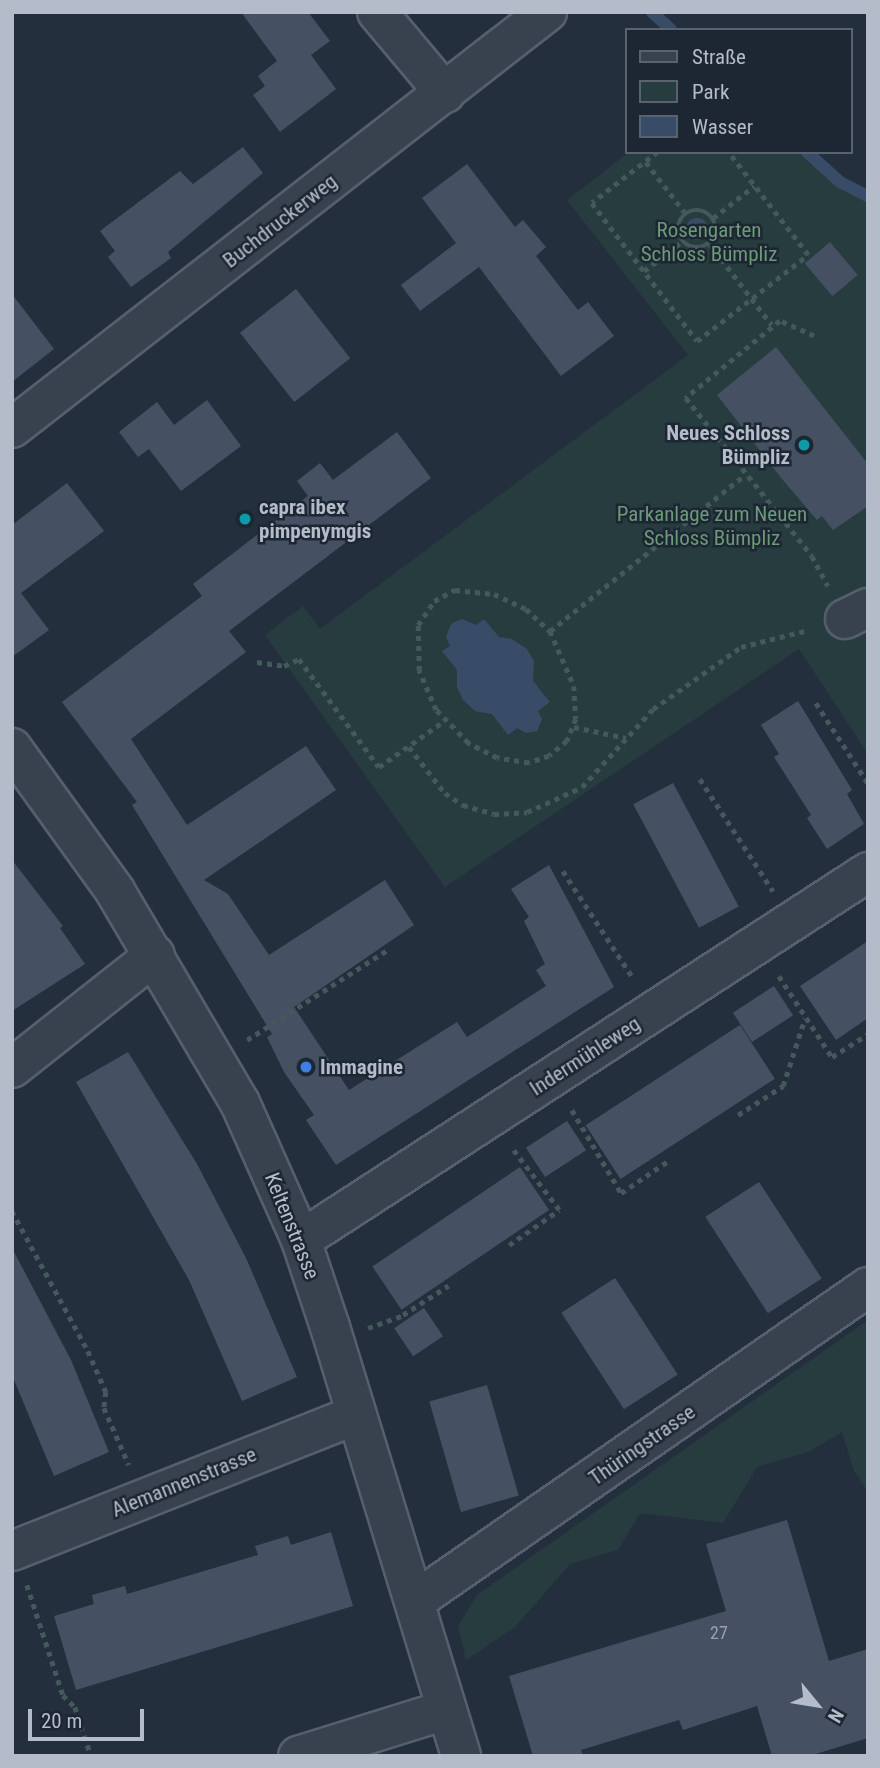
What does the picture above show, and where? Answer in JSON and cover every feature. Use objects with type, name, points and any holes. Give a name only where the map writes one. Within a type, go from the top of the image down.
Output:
[{"type":"street","points":[[377,12],[445,93]]},
{"type":"street","name":"Buchdruckerweg","points":[[12,428],[547,12]]},
{"type":"street","name":"Keltenstrasse","points":[[12,748],[83,844],[155,955],[240,1103],[301,1240],[461,1756]]},
{"type":"street","name":"Indermühleweg","points":[[301,1240],[868,872]]},
{"type":"street","points":[[12,1068],[155,955]]},
{"type":"street","name":"Thüringstrasse","points":[[415,1601],[868,1287]]},
{"type":"street","name":"Alemannenstrasse","points":[[18,1561],[144,1498],[356,1415]]},
{"type":"street","points":[[298,1756],[446,1710]]},
{"type":"path","points":[[656,154],[592,203],[697,341],[808,255],[730,154]]},
{"type":"path","points":[[646,162],[686,214]]},
{"type":"path","points":[[713,218],[754,186]]},
{"type":"path","points":[[699,210],[713,218],[716,233],[709,243],[696,247],[683,241],[679,228],[686,214],[699,210]]},
{"type":"path","points":[[644,271],[683,241]]},
{"type":"path","points":[[709,243],[772,325]]},
{"type":"path","points":[[409,747],[453,799],[479,811],[505,814],[543,807],[571,794],[598,772],[658,704],[741,647],[857,613],[686,398],[772,325],[788,321],[814,336]]},
{"type":"path","points":[[550,631],[745,475]]},
{"type":"path","points":[[455,590],[494,594],[526,609],[550,631],[570,672],[574,727],[556,752],[529,763],[483,752],[444,721],[428,697],[417,656],[418,625],[433,601],[455,590]]},
{"type":"path","points":[[257,662],[286,666],[301,660],[377,766],[385,767],[444,721]]},
{"type":"path","points":[[816,703],[868,783]]},
{"type":"path","points":[[574,727],[626,738]]},
{"type":"path","points":[[700,779],[779,929],[778,975],[832,1057],[868,1034]]},
{"type":"path","points":[[563,871],[654,1011]]},
{"type":"path","points":[[244,1041],[387,950]]},
{"type":"path","points":[[738,1115],[783,1086],[806,1017]]},
{"type":"path","points":[[566,1068],[572,1117],[621,1193],[668,1161]]},
{"type":"path","points":[[478,1125],[520,1154],[559,1210],[509,1245]]},
{"type":"path","points":[[12,1211],[88,1351],[106,1392],[104,1408],[144,1498]]},
{"type":"path","points":[[357,1331],[403,1315],[447,1286]]},
{"type":"path","points":[[18,1561],[63,1695],[75,1707],[91,1756]]},
{"type":"green space","name":"Parkanlage zum Neuen Schloss Bümpliz","points":[[626,154],[805,154],[840,183],[868,197],[868,754],[799,649],[445,887],[265,635],[303,606],[320,629],[688,355],[567,200]]},
{"type":"green space","points":[[868,1320],[868,1492],[854,1471],[842,1432],[808,1452],[757,1467],[723,1523],[640,1513],[618,1550],[570,1564],[515,1627],[466,1660],[458,1626],[477,1595]]},
{"type":"water","points":[[697,218],[705,221],[708,229],[705,237],[697,240],[689,237],[686,229],[689,221]]},
{"type":"water","points":[[462,619],[476,625],[484,619],[499,637],[512,639],[527,649],[534,661],[533,681],[550,702],[538,711],[542,719],[537,731],[526,733],[517,728],[508,735],[492,714],[475,711],[463,700],[457,687],[457,670],[442,651],[450,646],[446,637],[451,624]]},
{"type":"building","points":[[241,12],[308,12],[330,41],[311,55],[336,89],[280,132],[253,95],[265,86],[258,76],[277,61]]},
{"type":"building","points":[[243,147],[263,173],[168,252],[171,258],[131,287],[108,257],[115,251],[100,231],[180,171],[193,184]]},
{"type":"building","points":[[467,164],[515,227],[523,220],[546,247],[536,256],[578,310],[588,302],[614,336],[561,376],[479,267],[420,311],[401,285],[456,243],[422,198]]},
{"type":"building","points":[[830,242],[858,275],[832,296],[805,263]]},
{"type":"building","points":[[296,289],[350,358],[294,402],[240,333]]},
{"type":"building","points":[[12,294],[54,349],[12,382]]},
{"type":"building","name":"Neues Schloss Bümpliz","points":[[776,347],[868,464],[868,506],[833,530],[822,516],[817,520],[717,395]]},
{"type":"building","points":[[207,400],[241,446],[181,491],[149,449],[138,457],[119,432],[157,402],[174,425]]},
{"type":"building","points":[[397,432],[431,478],[229,631],[246,652],[131,739],[187,825],[306,746],[336,790],[204,880],[228,894],[269,955],[385,880],[414,925],[294,1007],[349,1090],[457,1022],[467,1037],[546,986],[536,970],[545,964],[524,921],[529,917],[511,889],[549,865],[614,987],[336,1165],[306,1120],[314,1115],[284,1072],[267,1037],[272,1034],[132,805],[137,802],[62,702],[202,596],[193,584],[308,496],[297,481],[320,463],[333,480]]},
{"type":"building","points":[[67,483],[104,531],[21,593],[49,630],[12,657],[12,525]]},
{"type":"building","points":[[798,701],[852,790],[847,794],[864,824],[827,849],[807,818],[811,815],[774,757],[779,754],[761,725]]},
{"type":"building","points":[[673,783],[739,907],[699,928],[633,804]]},
{"type":"building","points":[[12,860],[63,926],[60,928],[85,964],[12,1011]]},
{"type":"building","points":[[868,941],[868,1018],[836,1040],[800,986]]},
{"type":"building","points":[[774,986],[793,1015],[752,1042],[733,1013]]},
{"type":"building","points":[[740,1025],[775,1079],[621,1179],[586,1125]]},
{"type":"building","points":[[128,1052],[197,1164],[246,1258],[297,1377],[242,1401],[189,1280],[76,1082]]},
{"type":"building","points":[[567,1121],[586,1150],[545,1177],[526,1148]]},
{"type":"building","points":[[520,1167],[549,1210],[402,1310],[372,1267]]},
{"type":"building","points":[[759,1182],[822,1278],[768,1313],[705,1217]]},
{"type":"building","points":[[12,1248],[71,1360],[109,1452],[54,1476],[12,1375]]},
{"type":"building","points":[[615,1278],[678,1374],[624,1409],[561,1313]]},
{"type":"building","points":[[424,1308],[443,1336],[413,1356],[394,1328]]},
{"type":"building","points":[[487,1385],[519,1496],[461,1512],[429,1402]]},
{"type":"building","points":[[787,1520],[829,1661],[868,1649],[868,1738],[809,1756],[772,1756],[757,1706],[683,1730],[679,1720],[581,1750],[583,1756],[533,1756],[509,1676],[726,1611],[706,1544]]},
{"type":"building","points":[[331,1532],[353,1606],[76,1690],[54,1616],[94,1604],[92,1595],[125,1586],[127,1594],[258,1555],[255,1546],[288,1536],[291,1545]]},
{"type":"waterway","points":[[652,12],[669,28]]},
{"type":"waterway","points":[[809,154],[840,182],[868,196]]},
{"type":"place","name":"Neues Schloss Bümpliz","points":[[804,445]]},
{"type":"place","name":"capra ibex pimpenymgis","points":[[245,519]]},
{"type":"place","name":"Immagine","points":[[306,1067]]},
{"type":"park label","name":"Rosengarten Schloss Bümpliz","points":[[709,242]]}]
